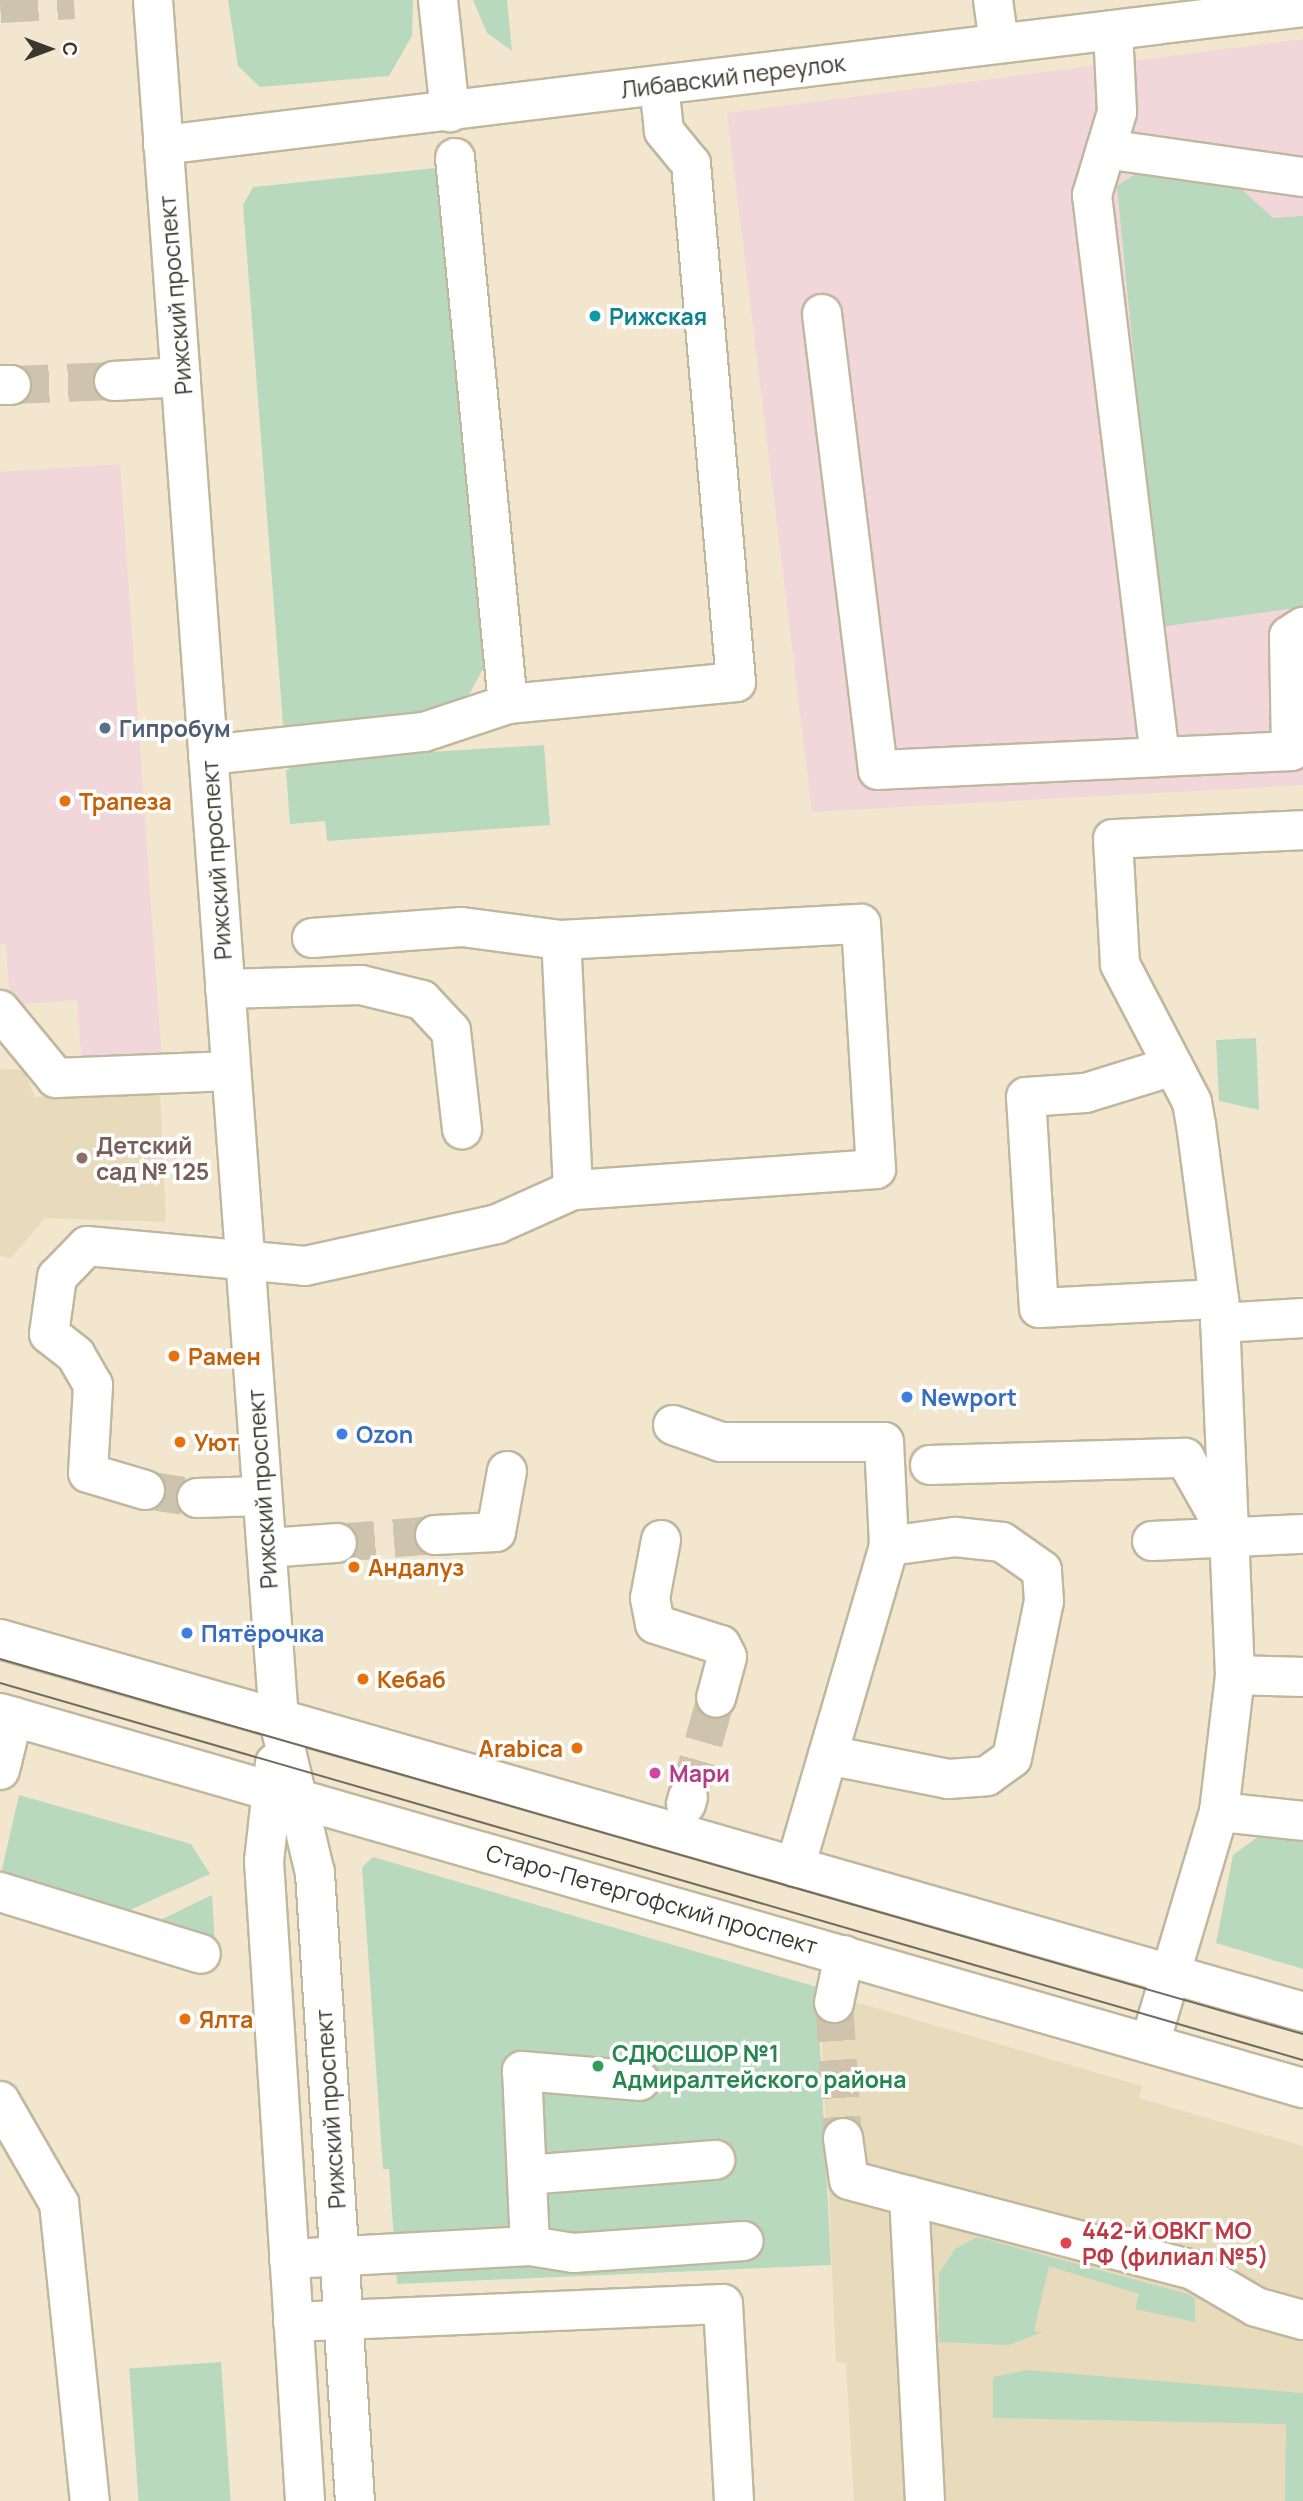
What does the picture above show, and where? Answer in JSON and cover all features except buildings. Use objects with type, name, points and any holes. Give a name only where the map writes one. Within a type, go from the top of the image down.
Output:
[{"type":"main road","name":"Рижский проспект","points":[[153,0],[284,1793],[315,1873],[355,2501]]},
{"type":"main road","points":[[438,0],[450,112]]},
{"type":"main road","points":[[993,0],[999,43]]},
{"type":"main road","name":"Либавский переулок","points":[[163,145],[1113,30],[1278,6]]},
{"type":"main road","points":[[1113,30],[1120,85],[1106,149],[1092,195],[1160,757]]},
{"type":"main road","points":[[208,755],[424,732],[508,704],[736,682],[691,164],[663,131],[659,85]]},
{"type":"main road","points":[[1106,149],[1303,177]]},
{"type":"main road","points":[[455,158],[508,704]]},
{"type":"main road","points":[[822,314],[877,770],[1291,751],[1289,636],[1303,628]]},
{"type":"main road","points":[[114,381],[181,377]]},
{"type":"main road","points":[[1150,2043],[1219,1812],[1235,1675],[1219,1311],[1192,1102],[1120,964],[1113,839],[1303,830]]},
{"type":"main road","points":[[145,1490],[88,1473],[93,1385],[76,1355],[49,1335],[57,1277],[87,1246],[247,1264],[310,1265],[497,1224],[573,1190],[876,1169],[861,924],[561,940],[462,927],[312,938]]},
{"type":"main road","points":[[561,940],[573,1190]]},
{"type":"main road","points":[[225,989],[361,985],[422,1000],[451,1031],[462,1129]]},
{"type":"main road","points":[[0,1010],[56,1078],[231,1071]]},
{"type":"main road","points":[[1173,1066],[1085,1093],[1026,1097],[1039,1308],[1219,1311],[1303,1318]]},
{"type":"main road","points":[[673,1425],[721,1442],[884,1442],[889,1546],[795,1868]]},
{"type":"main road","points":[[930,1465],[1185,1458],[1230,1539]]},
{"type":"main road","points":[[435,1535],[496,1532],[508,1471]]},
{"type":"main road","points":[[197,1497],[262,1496]]},
{"type":"main road","points":[[1152,1541],[1303,1534]]},
{"type":"main road","points":[[828,1755],[948,1779],[988,1776],[1012,1758],[1044,1601],[1042,1570],[1002,1542],[955,1537],[889,1546]]},
{"type":"main road","points":[[661,1541],[650,1598],[655,1624],[722,1645],[727,1657],[716,1698]]},
{"type":"main road","points":[[267,1548],[337,1543]]},
{"type":"main road","points":[[0,1640],[1303,2012]]},
{"type":"main road","points":[[1235,1675],[1303,1677]]},
{"type":"main road","points":[[0,1770],[7,1715]]},
{"type":"main road","name":"Старо-Петергофский проспект","points":[[7,1715],[1303,2088]]},
{"type":"main road","name":"Рижский проспект","points":[[284,1793],[264,1861],[305,2501]]},
{"type":"main road","points":[[1219,1812],[1303,1821]]},
{"type":"main road","points":[[0,1892],[201,1954]]},
{"type":"main road","points":[[834,2003],[844,1955]]},
{"type":"main road","points":[[530,2246],[522,2071],[640,2081]]},
{"type":"main road","points":[[0,2101],[59,2203],[89,2501]]},
{"type":"main road","points":[[843,2138],[849,2180],[1193,2270],[1256,2307],[1303,2320]]},
{"type":"main road","points":[[527,2175],[715,2160]]},
{"type":"main road","points":[[909,2196],[925,2501]]},
{"type":"main road","points":[[289,2259],[530,2246],[573,2253],[744,2241]]},
{"type":"main road","points":[[293,2322],[723,2304],[734,2501]]},
{"type":"shaded area","points":[[1303,39],[1303,785],[812,812],[727,113]]},
{"type":"shaded area","points":[[120,464],[162,1061],[82,1067],[77,1000],[10,1005],[6,945],[0,944],[0,472]]},
{"type":"shaded area","name":"Детский сад № 125","points":[[0,1069],[24,1070],[35,1097],[160,1092],[166,1222],[45,1218],[11,1258],[0,1256]]},
{"type":"shaded area","name":"442-й ОВКГ МО РФ (филиал №5)","points":[[820,1999],[853,2009],[855,2002],[1142,2086],[1139,2098],[1303,2146],[1303,2501],[854,2501],[846,2363],[836,2362]]},
{"type":"green space","points":[[228,0],[413,0],[412,36],[389,76],[260,87],[238,66]]},
{"type":"green space","points":[[473,0],[507,0],[512,51],[487,33]]},
{"type":"green space","points":[[1149,165],[1228,177],[1273,218],[1303,216],[1303,607],[1160,627],[1117,186]]},
{"type":"green space","points":[[435,168],[447,180],[489,639],[484,667],[470,693],[440,716],[299,730],[283,724],[243,205],[253,187]]},
{"type":"green space","points":[[544,745],[550,825],[327,841],[325,821],[290,824],[286,771],[301,760]]},
{"type":"green space","points":[[1256,1038],[1259,1110],[1219,1101],[1216,1040]]},
{"type":"green space","points":[[19,1795],[191,1844],[210,1874],[121,1914],[0,1878]]},
{"type":"green space","points":[[1259,1836],[1303,1841],[1303,1969],[1216,1943],[1233,1855]]},
{"type":"green space","name":"СДЮСШОР №1 Адмиралтейского района","points":[[373,1857],[817,1987],[831,2265],[397,2284],[389,2169],[383,2169],[362,1867]]},
{"type":"green space","points":[[212,1895],[215,1945],[152,1924]]},
{"type":"green space","points":[[977,2237],[1188,2294],[1195,2298],[1195,2322],[1135,2309],[1139,2294],[1049,2266],[1034,2331],[1042,2332],[1009,2345],[939,2342],[939,2273],[955,2249]]},
{"type":"green space","points":[[221,2362],[231,2501],[138,2501],[129,2368]]},
{"type":"green space","points":[[1026,2370],[1303,2393],[1303,2501],[1285,2501],[1286,2424],[993,2418],[993,2377]]},
{"type":"tunnel","points":[[0,4],[74,0]]},
{"type":"tunnel","points":[[11,385],[114,381]]},
{"type":"tunnel","points":[[145,1490],[197,1498]]},
{"type":"tunnel","points":[[337,1543],[435,1535]]},
{"type":"tunnel","points":[[688,1797],[716,1698]]},
{"type":"tunnel","points":[[834,2003],[843,2138]]},
{"type":"tram line","points":[[0,1659],[1303,2034]]},
{"type":"tram line","points":[[0,1683],[1303,2060]]},
{"type":"place","name":"Рижская","points":[[595,316]]},
{"type":"place","name":"Гипробум","points":[[105,728]]},
{"type":"place","name":"Трапеза","points":[[65,801]]},
{"type":"place","name":"Детский сад № 125","points":[[82,1158]]},
{"type":"place","name":"Рамен","points":[[174,1356]]},
{"type":"place","name":"Newport","points":[[907,1397]]},
{"type":"place","name":"Ozon","points":[[342,1434]]},
{"type":"place","name":"Уют","points":[[180,1442]]},
{"type":"place","name":"Андалуз","points":[[354,1567]]},
{"type":"place","name":"Пятёрочка","points":[[187,1633]]},
{"type":"place","name":"Кебаб","points":[[363,1679]]},
{"type":"place","name":"Arabica","points":[[577,1748]]},
{"type":"place","name":"Мари","points":[[655,1773]]},
{"type":"place","name":"Ялта","points":[[185,2019]]},
{"type":"place","name":"СДЮСШОР №1 Адмиралтейского района","points":[[598,2066]]},
{"type":"place","name":"442-й ОВКГ МО РФ (филиал №5)","points":[[1066,2243]]}]
